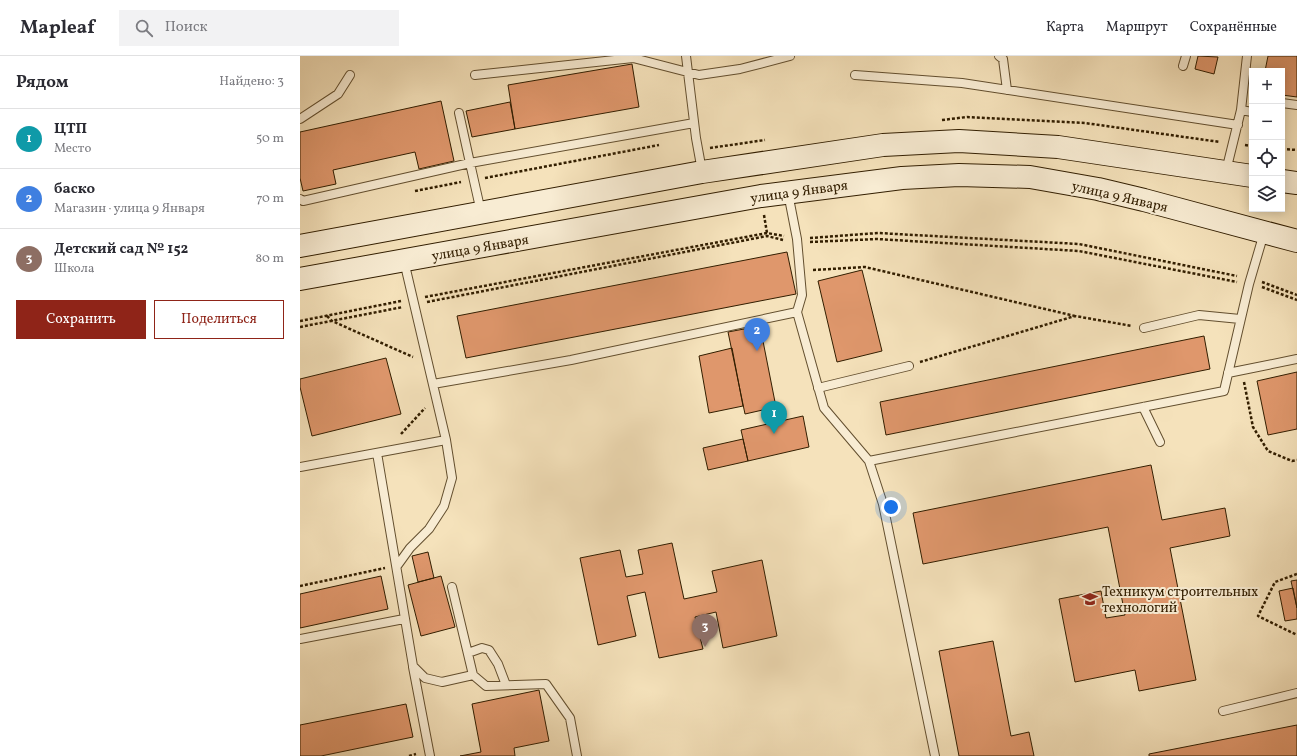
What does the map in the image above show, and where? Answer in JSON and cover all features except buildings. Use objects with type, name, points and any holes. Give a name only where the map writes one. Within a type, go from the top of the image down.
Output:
[{"type":"main road","points":[[300,246],[702,172],[883,145],[960,142],[1058,147],[1249,176]]},
{"type":"main road","points":[[702,172],[706,206]]},
{"type":"main road","name":"улица 9 Января","points":[[300,279],[788,192],[902,178],[959,175],[1030,177],[1105,190],[1297,241]]},
{"type":"main road","points":[[1285,181],[1297,183]]},
{"type":"lane","points":[[686,56],[694,123],[702,172]]},
{"type":"lane","points":[[475,75],[633,58],[699,75],[740,69],[790,56]]},
{"type":"lane","points":[[998,56],[1003,59],[1007,90]]},
{"type":"lane","points":[[1183,66],[1186,56]]},
{"type":"lane","points":[[1226,172],[1241,110],[1246,56]]},
{"type":"lane","points":[[300,119],[338,94],[350,74]]},
{"type":"lane","points":[[855,75],[962,83],[1238,125]]},
{"type":"lane","points":[[1285,104],[1297,106]]},
{"type":"lane","points":[[1241,110],[1249,111]]},
{"type":"lane","points":[[459,113],[481,212]]},
{"type":"lane","points":[[300,199],[303,201],[470,163],[694,123]]},
{"type":"lane","points":[[788,192],[797,239],[802,295],[797,312],[824,408],[869,461],[883,504],[935,756]]},
{"type":"lane","points":[[869,461],[1224,391],[1240,319],[1264,233]]},
{"type":"lane","points":[[397,566],[410,548],[429,529],[444,506],[452,478],[446,440],[403,260]]},
{"type":"lane","points":[[433,384],[571,360],[797,312]]},
{"type":"lane","points":[[1144,328],[1199,315],[1240,319]]},
{"type":"lane","points":[[1228,373],[1297,359]]},
{"type":"lane","points":[[818,388],[909,366]]},
{"type":"lane","points":[[1143,407],[1160,442]]},
{"type":"lane","points":[[300,467],[446,440]]},
{"type":"lane","points":[[377,453],[397,566],[404,619],[430,756]]},
{"type":"lane","points":[[452,587],[473,675],[486,686],[546,684],[570,718],[578,756]]},
{"type":"lane","points":[[300,639],[404,619]]},
{"type":"lane","points":[[468,653],[482,648],[489,650],[498,664],[506,685]]},
{"type":"lane","points":[[413,666],[425,678],[442,682],[473,675]]},
{"type":"lane","points":[[1223,711],[1297,693]]},
{"type":"path","points":[[1285,149],[1297,150]]},
{"type":"path","points":[[800,271],[865,267],[1075,316],[1144,328]]},
{"type":"path","points":[[326,316],[332,321],[428,364]]},
{"type":"path","points":[[909,366],[1075,316]]},
{"type":"path","points":[[1241,370],[1253,427],[1268,451],[1292,461],[1297,460]]},
{"type":"path","points":[[387,450],[436,396]]},
{"type":"path","points":[[300,586],[397,566]]},
{"type":"path","points":[[1297,574],[1275,582],[1258,616],[1297,635]]},
{"type":"place","name":"баско","points":[[757,351]]},
{"type":"place","name":"ЦТП","points":[[774,434]]},
{"type":"place","name":"Техникум строительных технологий","points":[[1090,599]]},
{"type":"place","name":"Детский сад № 152","points":[[705,647]]}]
